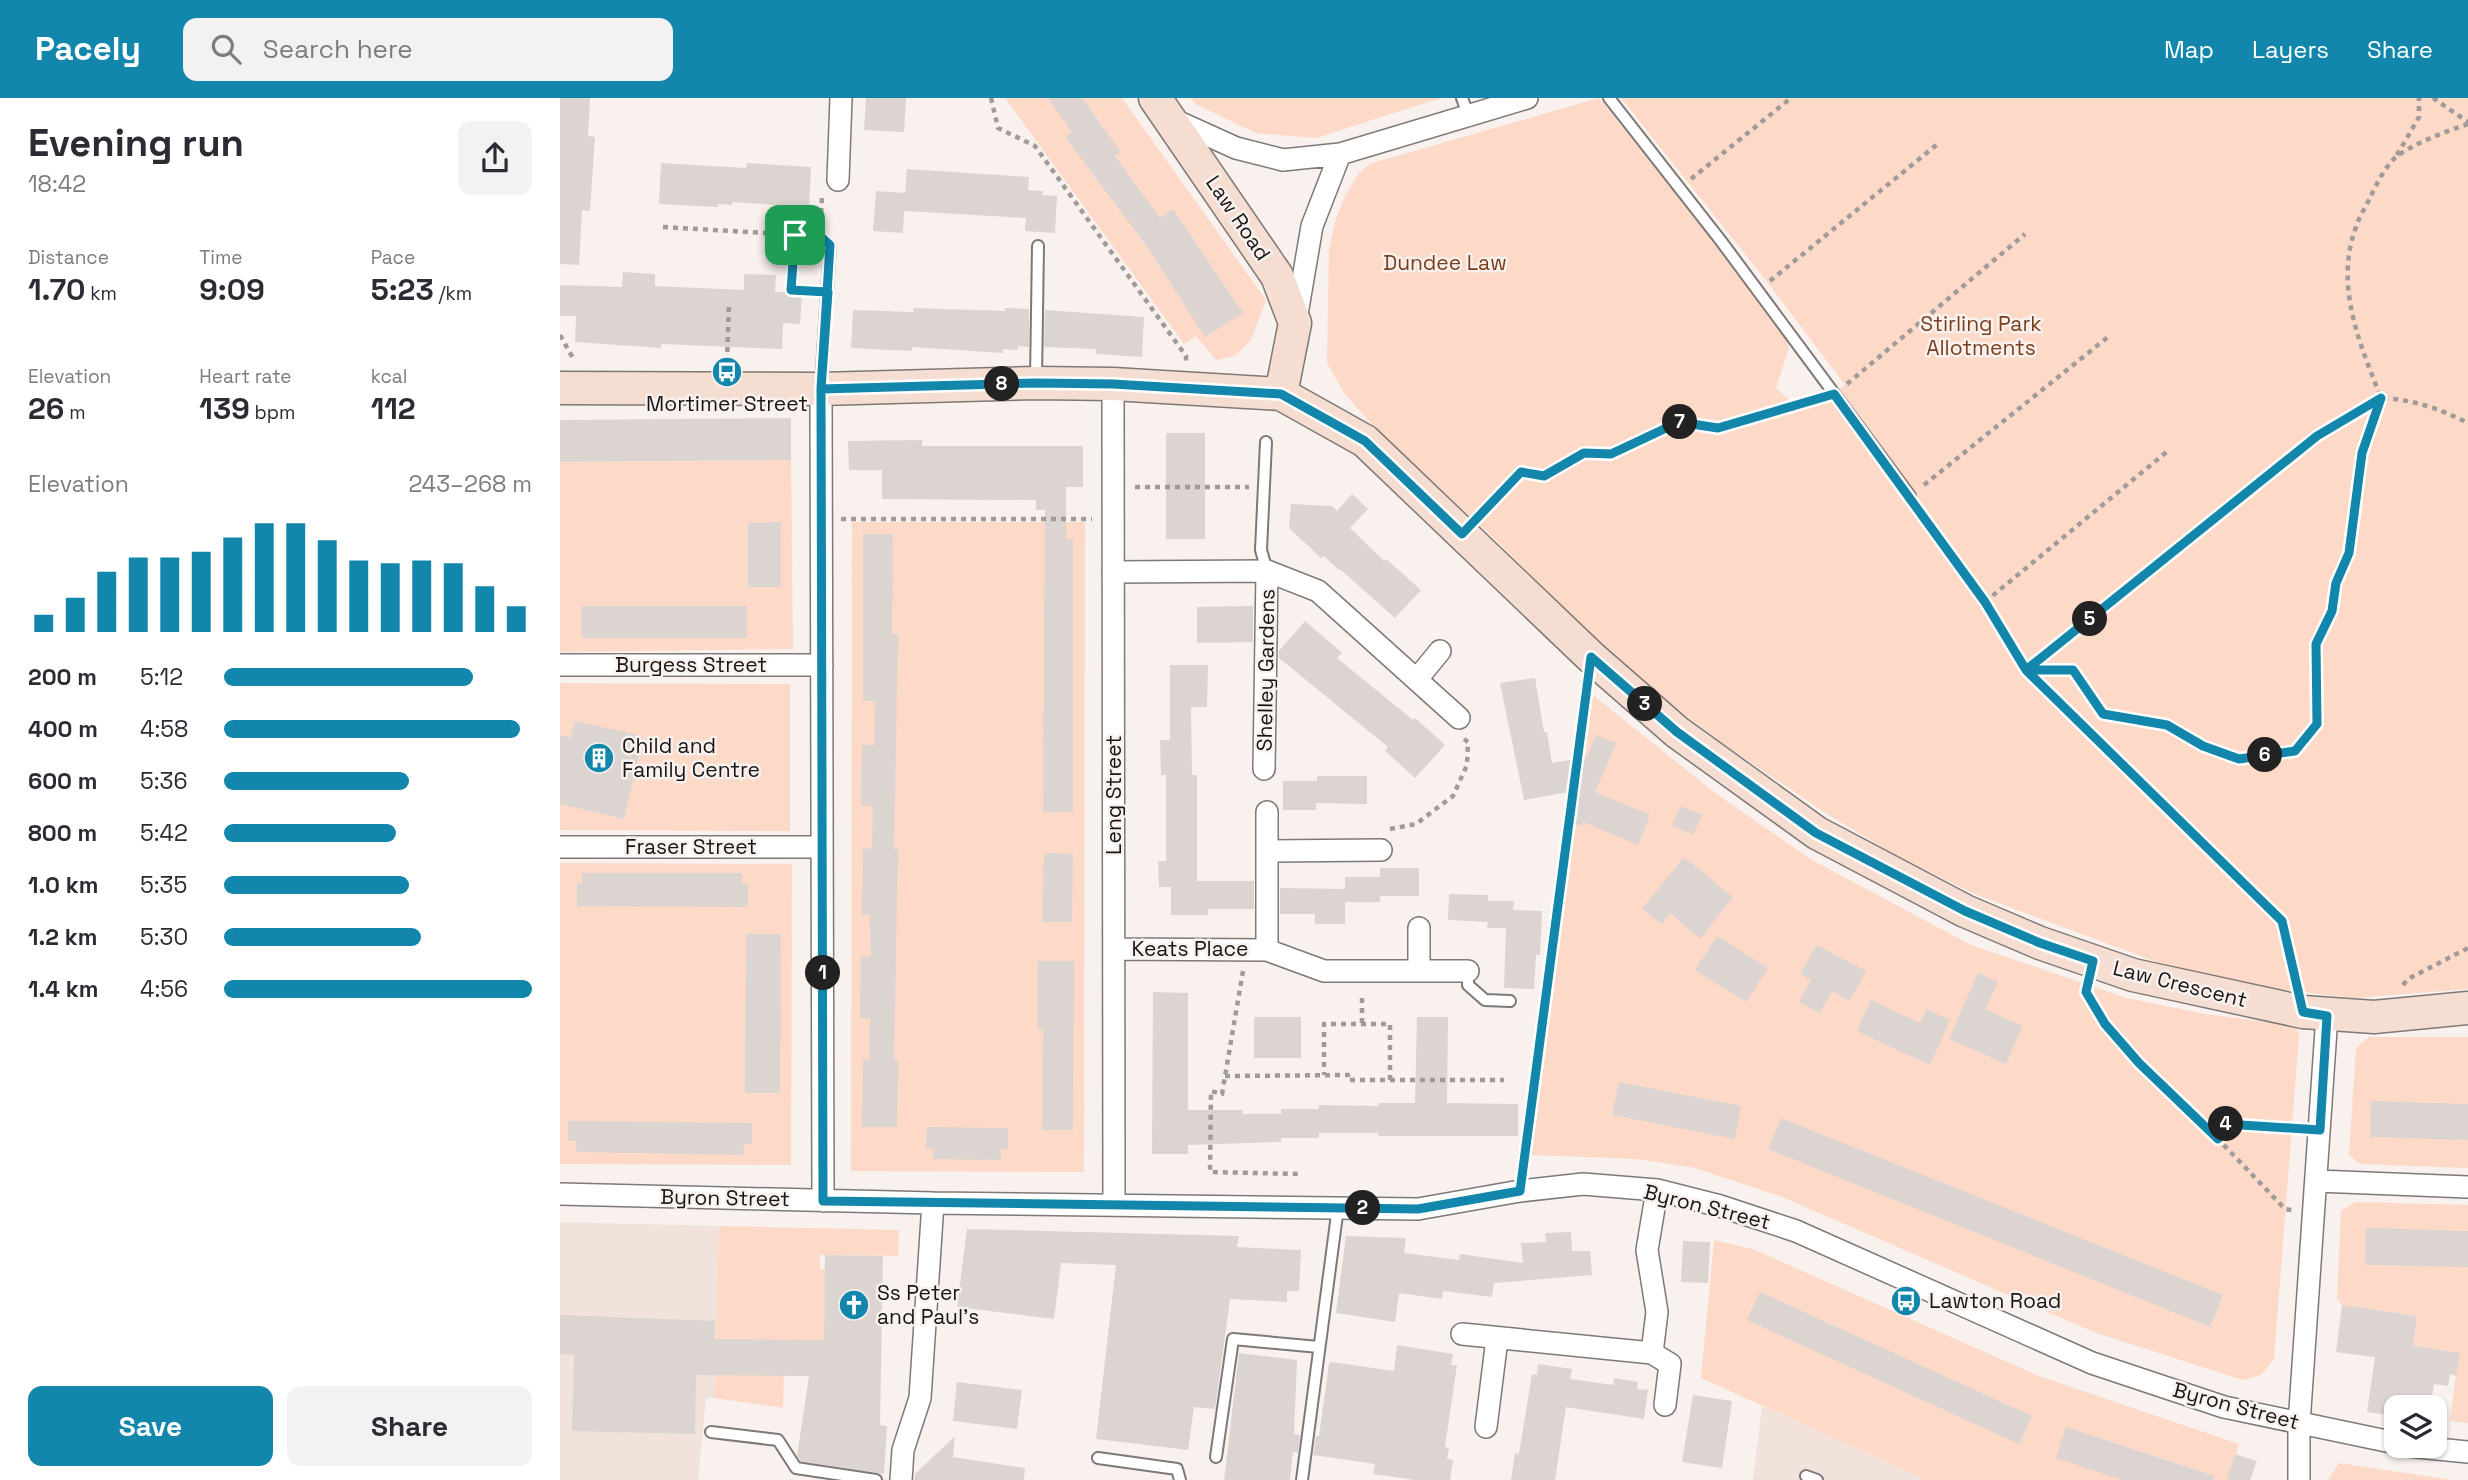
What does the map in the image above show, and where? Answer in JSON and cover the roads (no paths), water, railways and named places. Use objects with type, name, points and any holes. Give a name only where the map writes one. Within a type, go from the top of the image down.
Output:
[{"type":"street","points":[[838,180],[841,98]]},
{"type":"street","name":"Law Road","points":[[1163,108],[1236,148],[1283,160],[1340,153],[1466,107],[1527,98]]},
{"type":"street","name":"Law Road","points":[[1163,108],[1278,276],[1295,323]]},
{"type":"street","name":"Law Road","points":[[1281,394],[1312,226],[1340,153]]},
{"type":"street","points":[[560,388],[821,389],[1036,383],[1113,384],[1281,394]]},
{"type":"street","name":"Leng Street","points":[[1113,384],[1114,1205]]},
{"type":"street","points":[[821,389],[823,1201]]},
{"type":"street","name":"Law Crescent","points":[[1281,394],[1365,441],[1591,657],[1677,732],[1816,833],[1965,911],[2040,943],[2133,975],[2315,1014],[2374,1017],[2468,1008]]},
{"type":"street","name":"Shelley Gardens","points":[[1113,572],[1267,571],[1318,591],[1460,718]]},
{"type":"street","name":"Shelley Gardens","points":[[1264,769],[1267,571]]},
{"type":"street","points":[[1417,679],[1440,651]]},
{"type":"street","name":"Burgess Street","points":[[560,665],[822,664]]},
{"type":"street","name":"Keats Place","points":[[1257,950],[1267,851],[1267,812]]},
{"type":"street","name":"Fraser Street","points":[[560,848],[822,847]]},
{"type":"street","points":[[1267,851],[1381,850]]},
{"type":"street","points":[[1419,928],[1419,971]]},
{"type":"street","name":"Keats Place","points":[[1114,949],[1257,950],[1324,971],[1468,971]]},
{"type":"street","points":[[2299,1480],[2299,1424],[2320,1130],[2315,1014]]},
{"type":"street","points":[[2316,1181],[2468,1187]]},
{"type":"street","name":"Byron Street","points":[[560,1194],[933,1203],[1418,1209],[1520,1191],[1583,1184],[1657,1190],[1720,1206],[1796,1231],[2092,1363],[2224,1407],[2384,1441]]},
{"type":"street","points":[[1652,1353],[1657,1312],[1647,1250],[1657,1190]]},
{"type":"street","points":[[901,1480],[903,1450],[920,1398],[933,1203]]},
{"type":"street","points":[[1462,1334],[1652,1353],[1671,1364],[1665,1405]]},
{"type":"street","points":[[1486,1427],[1497,1339]]},
{"type":"street","points":[[2447,1450],[2468,1452]]},
{"type":"lane","points":[[1609,98],[1758,291],[1910,496]]},
{"type":"lane","points":[[821,389],[830,245]]},
{"type":"lane","points":[[1036,383],[1038,246]]},
{"type":"lane","points":[[1266,442],[1261,550],[1267,571]]},
{"type":"lane","points":[[1468,971],[1468,985],[1485,1000],[1510,1002]]},
{"type":"lane","points":[[1302,1480],[1338,1207]]},
{"type":"lane","points":[[1216,1457],[1233,1339],[1319,1348]]},
{"type":"lane","points":[[711,1432],[778,1440],[796,1468],[876,1480]]},
{"type":"lane","points":[[1098,1458],[1177,1469],[1180,1480]]},
{"type":"place","name":"Mortimer Street","points":[[727,372]]},
{"type":"place","name":"Child and Family Centre","points":[[599,758]]},
{"type":"place","name":"Lawton Road","points":[[1906,1301]]},
{"type":"place","name":"Ss Peter and Paul's","points":[[854,1305]]},
{"type":"park label","name":"Dundee Law","points":[[1445,263]]},
{"type":"park label","name":"Stirling Park Allotments","points":[[1981,336]]}]
